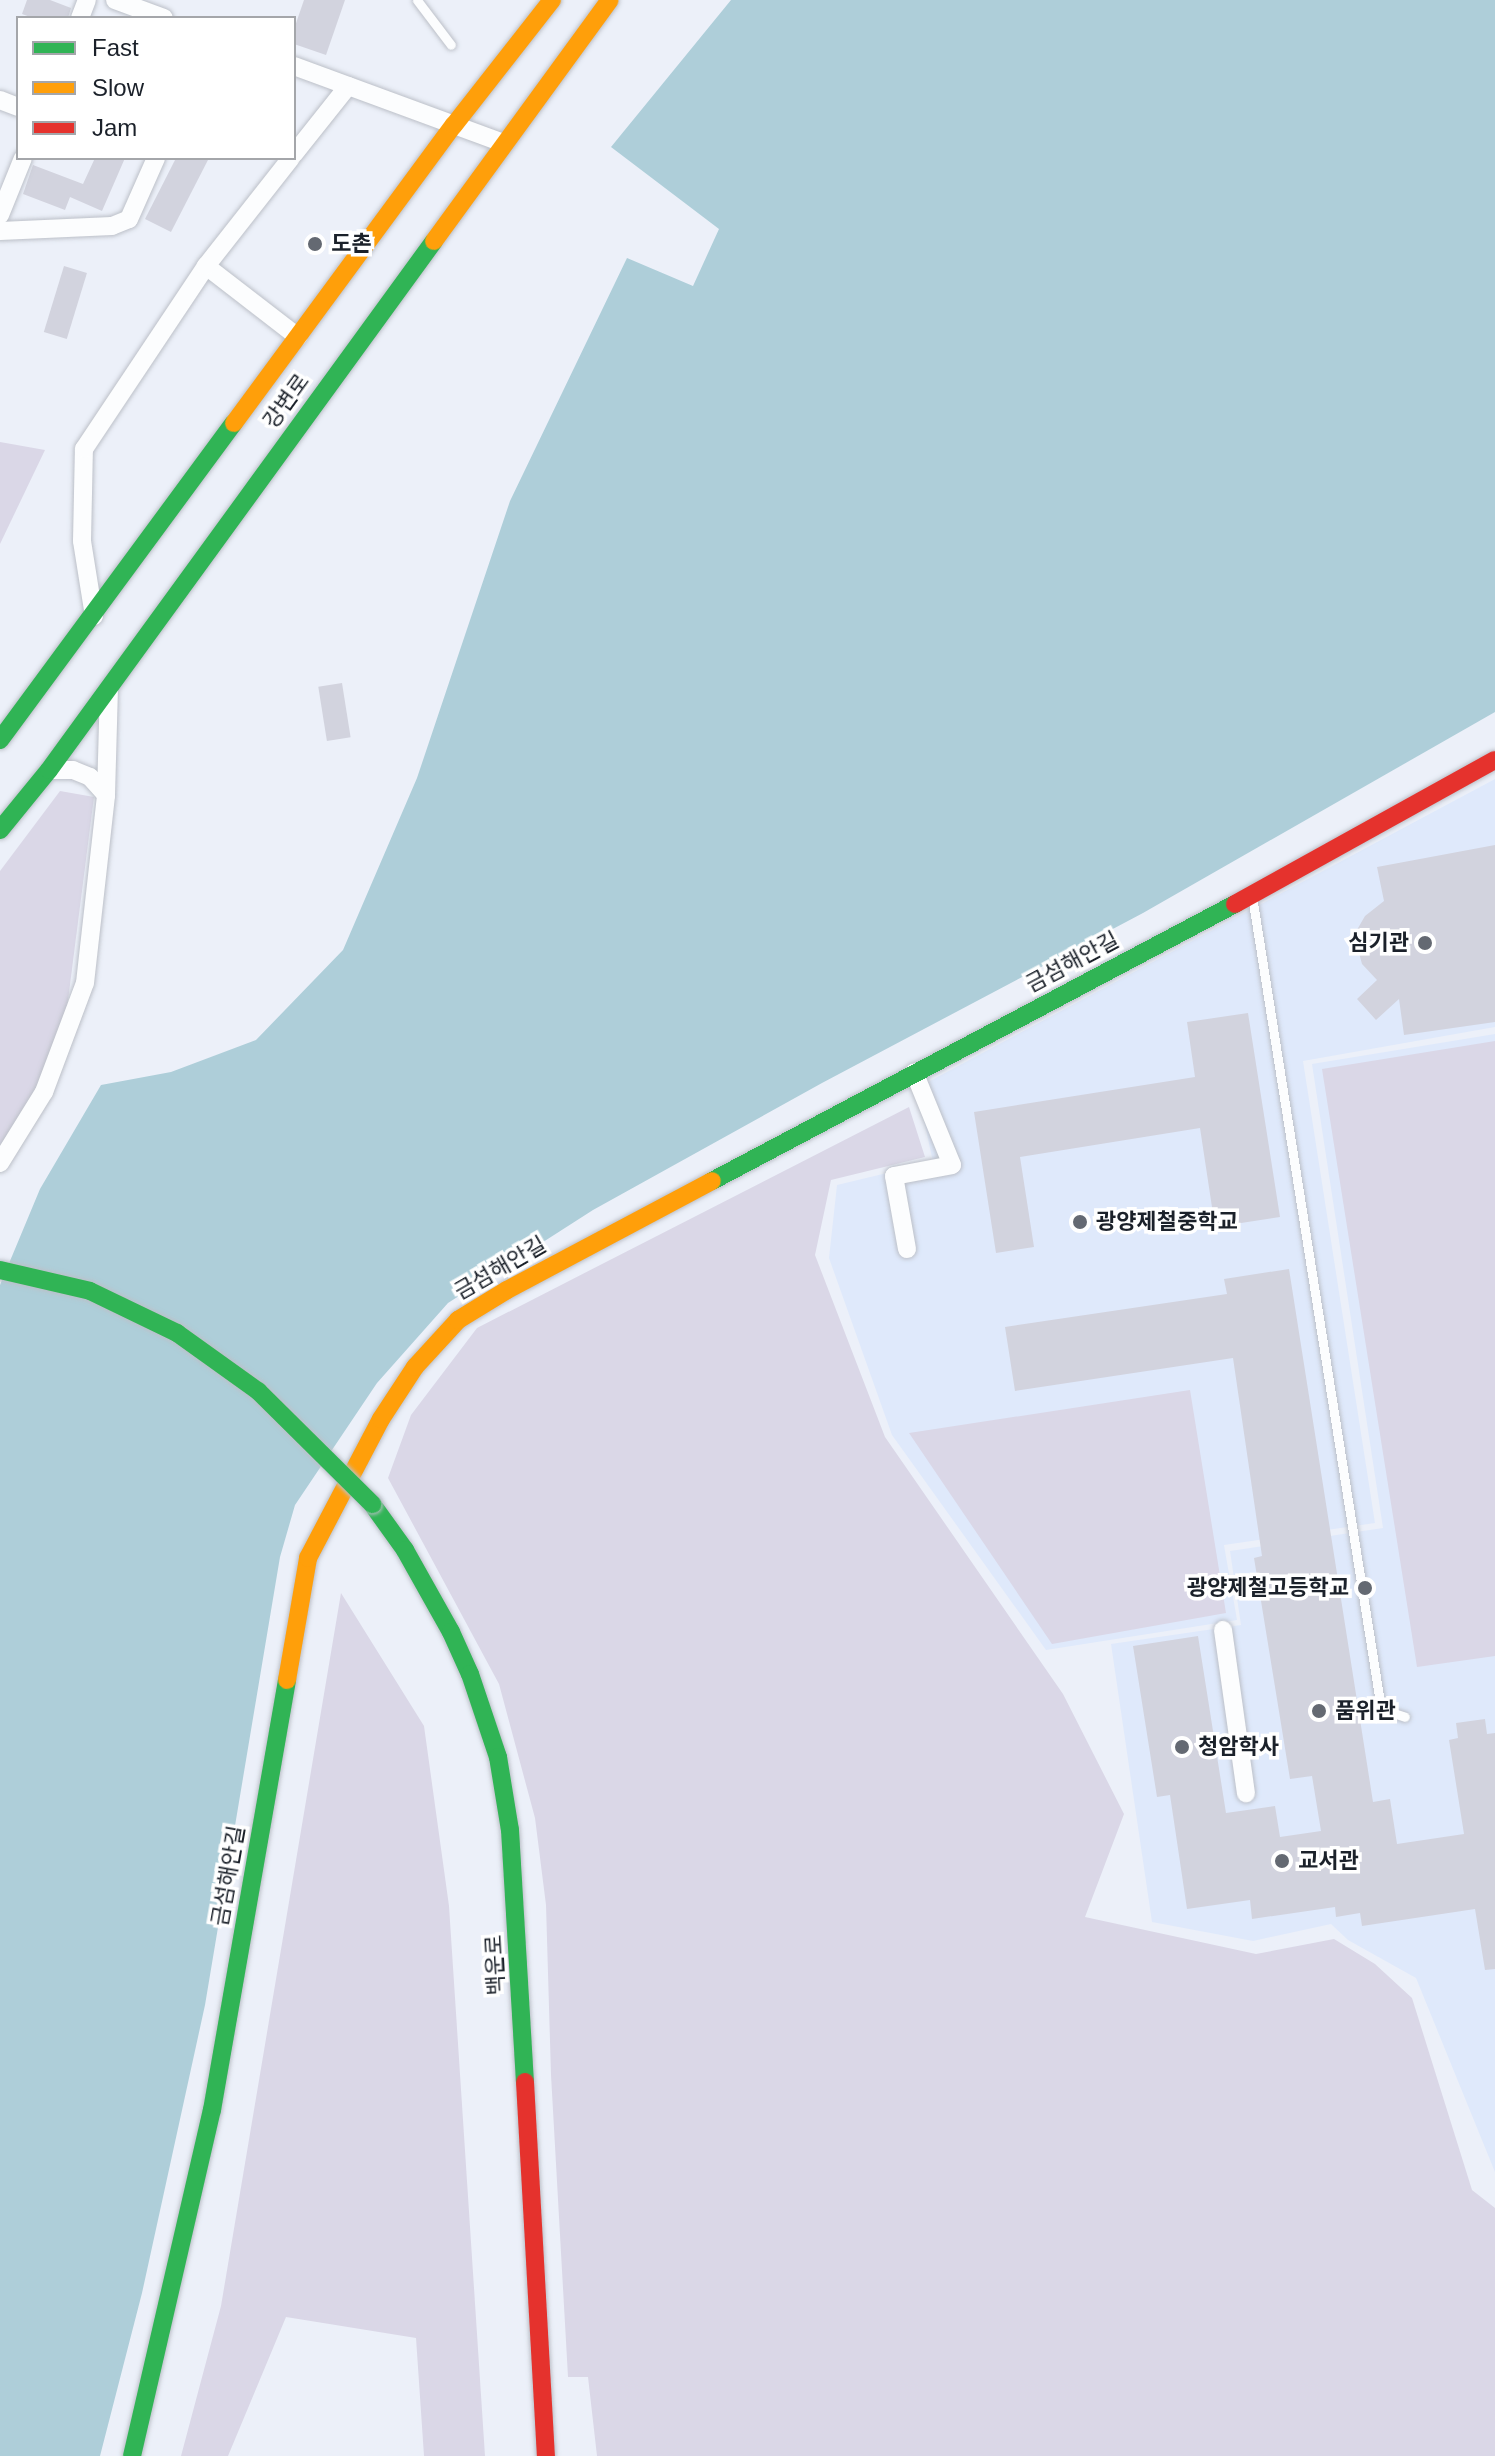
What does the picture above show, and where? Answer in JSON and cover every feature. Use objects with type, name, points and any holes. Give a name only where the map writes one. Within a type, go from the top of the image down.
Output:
[{"type":"main road","name":"강변로","points":[[0,740],[454,125],[552,0]]},
{"type":"main road","name":"강변로","points":[[0,830],[49,770],[610,0]]},
{"type":"main road","name":"금섬해안길","points":[[132,2456],[212,2110],[308,1558],[381,1419],[415,1367],[458,1320],[914,1072],[1252,895],[1495,760]]},
{"type":"main road","name":"백운로","points":[[0,1270],[90,1291],[177,1333],[258,1391],[372,1504],[405,1550],[451,1632],[470,1674],[498,1757],[514,1883],[546,2456]]},
{"type":"street","points":[[115,0],[159,16]]},
{"type":"street","points":[[296,67],[503,143]]},
{"type":"street","points":[[296,152],[348,86]]},
{"type":"street","points":[[0,215],[22,160]]},
{"type":"street","points":[[0,231],[112,226],[129,219],[155,160]]},
{"type":"street","points":[[94,616],[82,541],[84,449],[206,266],[290,160]]},
{"type":"street","points":[[206,266],[298,337]]},
{"type":"street","points":[[0,1163],[44,1092],[85,983],[106,795],[109,686]]},
{"type":"street","points":[[49,770],[73,770],[90,777],[106,795]]},
{"type":"street","points":[[907,1249],[894,1176],[952,1165],[914,1072]]},
{"type":"street","points":[[1223,1630],[1246,1793]]},
{"type":"lane","points":[[417,0],[451,45]]},
{"type":"lane","points":[[1252,895],[1381,1709],[1405,1717]]},
{"type":"shaded area","points":[[731,0],[1495,0],[1495,712],[1143,913],[822,1083],[593,1210],[448,1303],[377,1383],[295,1505],[280,1557],[205,2005],[142,2293],[100,2456],[0,2456],[0,1285],[40,1189],[101,1085],[171,1072],[256,1040],[343,950],[417,778],[510,501],[627,258],[693,286],[719,229],[611,147]]},
{"type":"shaded area","points":[[0,442],[45,450],[0,544]]},
{"type":"shaded area","name":"광양제철중학교","points":[[1495,779],[1495,1027],[1303,1061],[1375,1523],[1224,1545],[1237,1620],[1046,1650],[892,1435],[829,1258],[837,1185],[933,1162],[917,1088]]},
{"type":"shaded area","points":[[60,791],[94,797],[67,1008],[33,1100],[0,1173],[0,871]]},
{"type":"shaded area","name":"광양제철고등학교","points":[[1495,1034],[1495,2172],[1416,1978],[1348,1940],[1331,1924],[1253,1941],[1152,1922],[1111,1644],[1241,1625],[1230,1551],[1383,1528],[1312,1064]]},
{"type":"shaded area","points":[[1495,1041],[1495,1656],[1417,1667],[1322,1069]]},
{"type":"shaded area","points":[[909,1107],[925,1157],[831,1180],[815,1255],[885,1437],[1063,1694],[1124,1814],[1085,1917],[1256,1954],[1334,1939],[1375,1964],[1412,1998],[1472,2190],[1495,2208],[1495,2456],[597,2456],[588,2377],[568,2377],[551,2075],[546,1905],[535,1818],[499,1684],[388,1478],[411,1415],[477,1328]]},
{"type":"shaded area","points":[[1190,1390],[1226,1613],[1052,1644],[909,1433]]},
{"type":"shaded area","points":[[341,1593],[424,1726],[449,1906],[485,2456],[424,2456],[416,2338],[286,2317],[228,2456],[181,2456],[221,2306]]},
{"type":"building","points":[[27,0],[50,0],[71,8],[69,16],[22,14]]},
{"type":"building","points":[[304,0],[345,0],[326,55],[296,45],[296,23]]},
{"type":"building","points":[[94,160],[124,160],[102,211],[70,197],[65,210],[23,194],[33,165],[83,184]]},
{"type":"building","points":[[175,160],[208,160],[171,232],[145,219]]},
{"type":"building","points":[[64,266],[87,273],[67,339],[44,332]]},
{"type":"building","points":[[342,683],[351,737],[327,741],[318,687]]},
{"type":"building","name":"심기관","points":[[1495,845],[1495,1022],[1404,1035],[1399,999],[1376,1020],[1357,999],[1377,980],[1362,964],[1354,935],[1365,916],[1384,901],[1377,867]]},
{"type":"building","points":[[1248,1013],[1280,1217],[1215,1227],[1200,1128],[1020,1157],[1034,1247],[996,1253],[974,1112],[1195,1077],[1187,1022]]},
{"type":"building","points":[[1289,1269],[1373,1802],[1390,1799],[1397,1844],[1464,1834],[1449,1740],[1458,1738],[1456,1723],[1485,1719],[1487,1734],[1495,1733],[1495,1969],[1485,1970],[1475,1909],[1362,1926],[1360,1913],[1336,1917],[1335,1907],[1252,1919],[1250,1900],[1187,1909],[1170,1795],[1157,1797],[1133,1646],[1198,1636],[1226,1813],[1275,1806],[1280,1837],[1321,1831],[1312,1776],[1290,1779],[1254,1558],[1262,1556],[1233,1358],[1015,1391],[1005,1327],[1227,1294],[1224,1279]]},
{"type":"traffic: fast","points":[[0,830],[49,770],[434,241]]},
{"type":"traffic: fast","points":[[0,740],[234,423]]},
{"type":"traffic: fast","points":[[712,1181],[1235,904]]},
{"type":"traffic: fast","points":[[0,1270],[90,1291],[177,1333],[258,1391],[372,1504]]},
{"type":"traffic: fast","points":[[372,1504],[405,1550],[451,1632],[470,1674],[498,1757],[510,1830],[525,2082]]},
{"type":"traffic: fast","points":[[132,2456],[212,2110],[287,1680]]},
{"type":"traffic: slow","points":[[234,423],[454,125],[552,0]]},
{"type":"traffic: slow","points":[[434,241],[610,0]]},
{"type":"traffic: slow","points":[[287,1680],[308,1558],[381,1419],[415,1367],[458,1320],[507,1290],[712,1181]]},
{"type":"traffic: jam","points":[[1235,904],[1495,760]]},
{"type":"traffic: jam","points":[[525,2082],[546,2456]]},
{"type":"place","name":"도촌","points":[[315,244]]},
{"type":"place","name":"심기관","points":[[1425,943]]},
{"type":"place","name":"광양제철중학교","points":[[1080,1222]]},
{"type":"place","name":"광양제철고등학교","points":[[1365,1588]]},
{"type":"place","name":"품위관","points":[[1319,1711]]},
{"type":"place","name":"청암학사","points":[[1182,1747]]},
{"type":"place","name":"교서관","points":[[1282,1861]]}]
